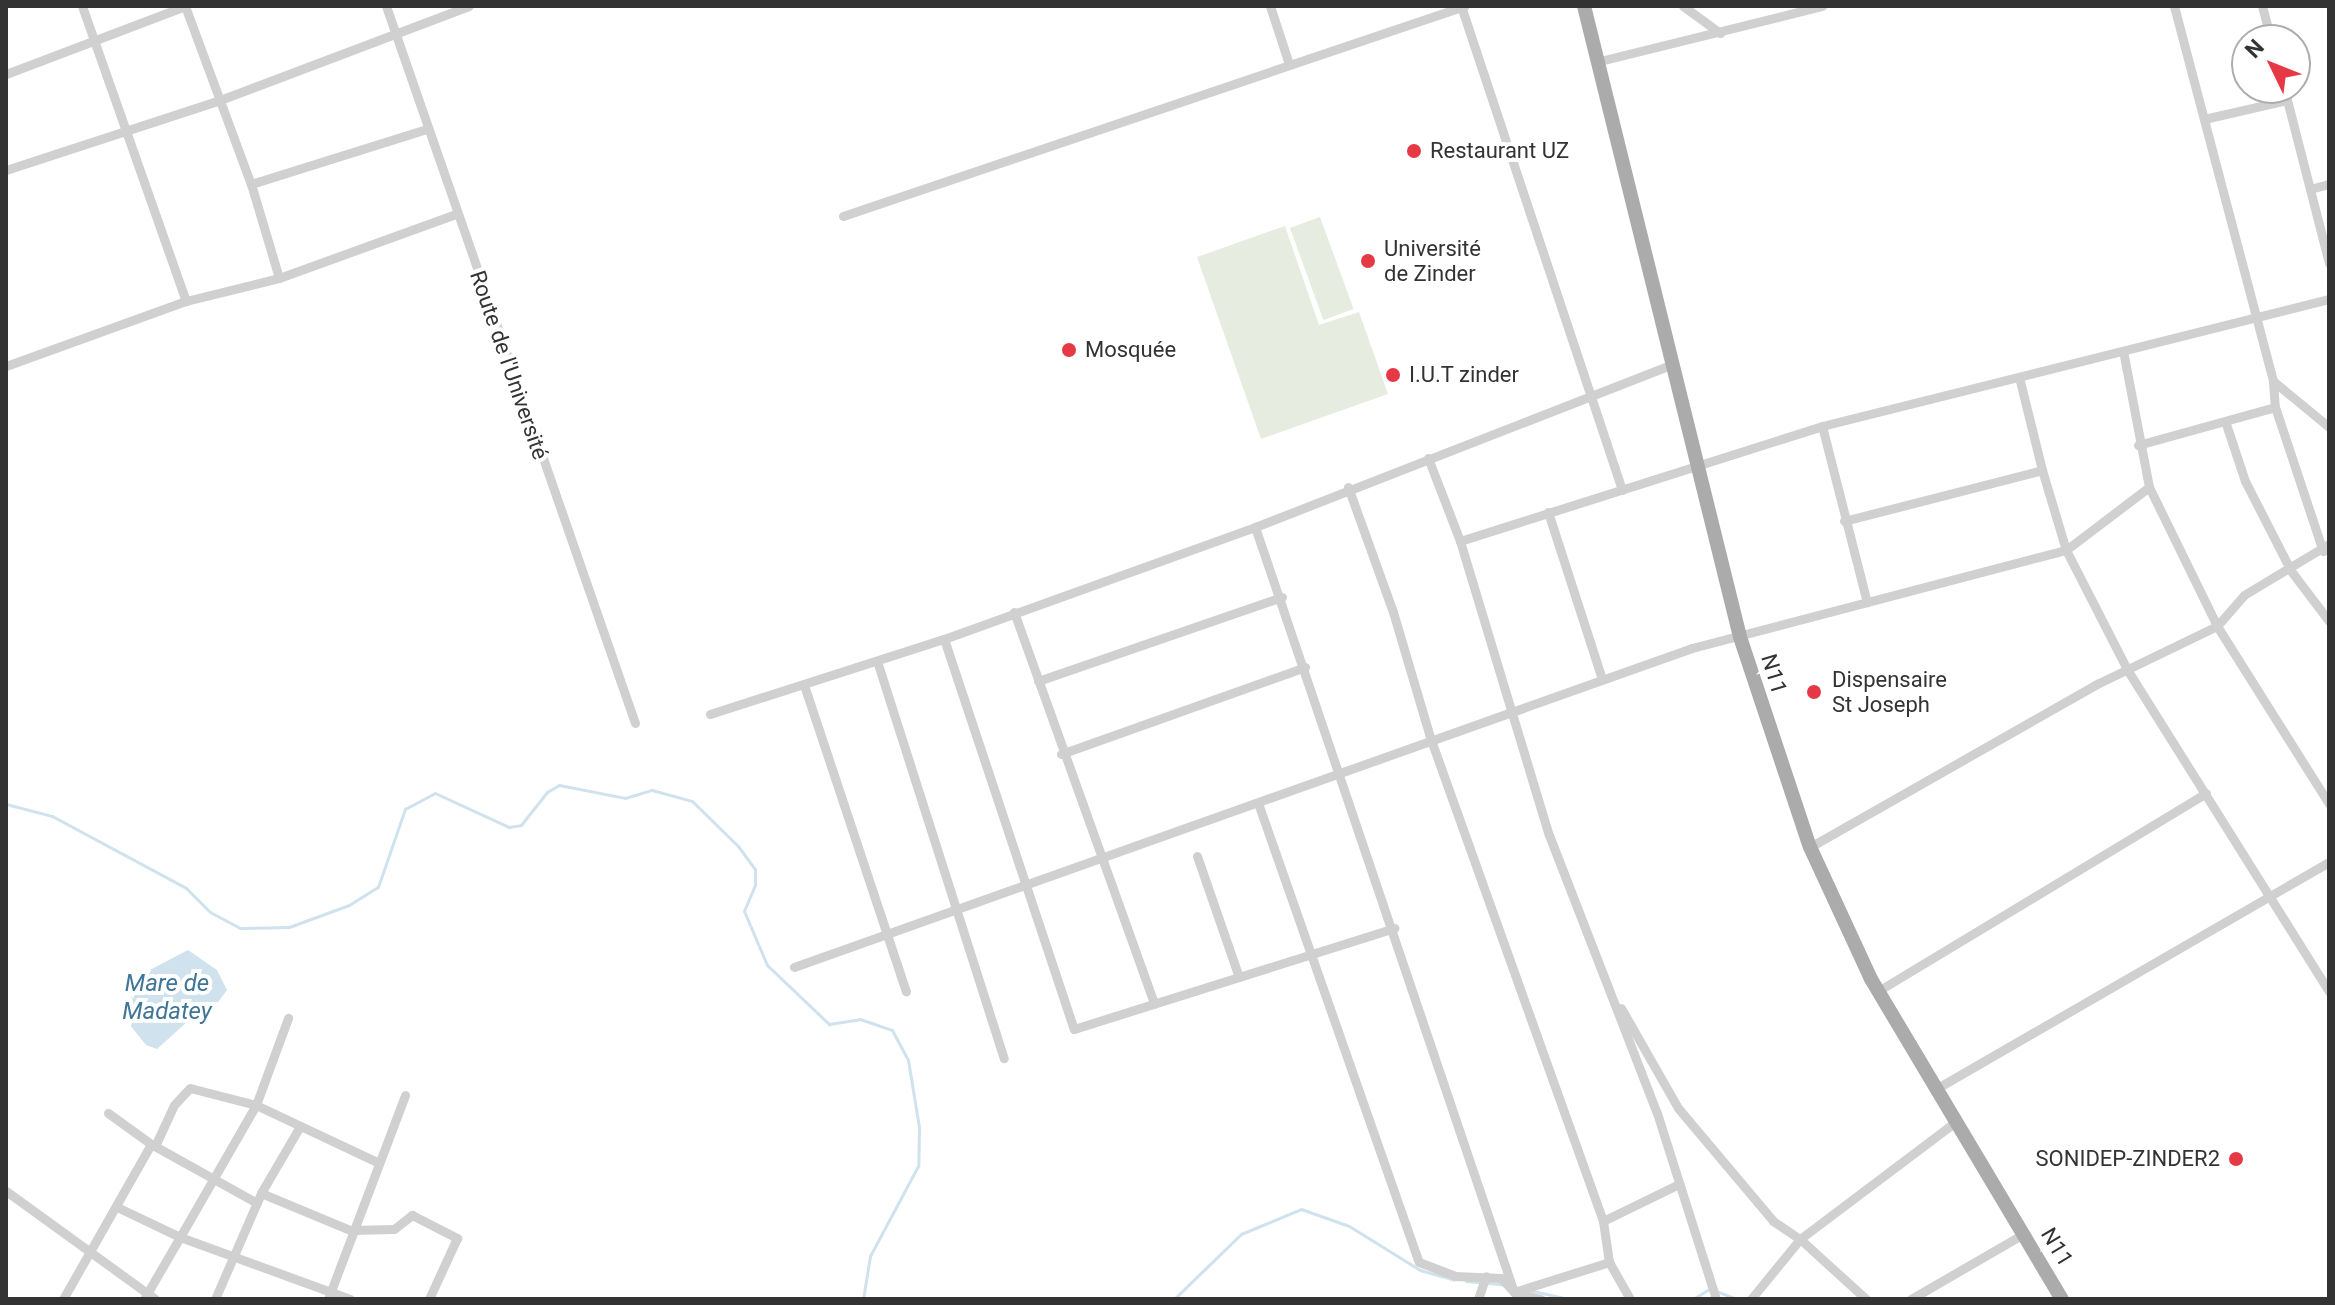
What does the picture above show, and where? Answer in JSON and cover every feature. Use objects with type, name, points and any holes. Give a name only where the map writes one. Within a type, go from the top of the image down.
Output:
[{"type":"main road","name":"N11","points":[[1584,6],[1740,637],[1810,847],[1878,991],[1934,1090],[2062,1299]]},
{"type":"street","points":[[82,6],[97,41],[125,132],[186,301]]},
{"type":"street","points":[[6,74],[185,6],[251,184],[279,278]]},
{"type":"street","name":"Route de l'Université","points":[[386,6],[635,723]]},
{"type":"street","points":[[6,170],[220,100],[469,6]]},
{"type":"street","points":[[1270,6],[1289,64]]},
{"type":"street","points":[[843,216],[1462,6],[1622,490]]},
{"type":"street","points":[[1683,6],[1720,33]]},
{"type":"street","points":[[1600,61],[1822,6]]},
{"type":"street","points":[[1810,847],[2128,671],[2217,626],[2244,595],[2291,571],[2326,547],[2275,407],[2273,381],[2253,315],[2174,6]]},
{"type":"street","points":[[2204,119],[2270,104]]},
{"type":"street","points":[[2288,104],[2329,263]]},
{"type":"street","points":[[251,184],[427,129]]},
{"type":"street","points":[[2310,189],[2329,184]]},
{"type":"street","points":[[6,366],[186,301],[279,278],[456,214]]},
{"type":"street","points":[[1460,541],[1822,426],[2123,351],[2253,315],[2329,299]]},
{"type":"street","points":[[2123,351],[2138,445],[2149,487],[2217,626],[2329,804]]},
{"type":"street","points":[[710,714],[944,639],[1255,527],[1348,487],[1674,364]]},
{"type":"street","points":[[2019,377],[2066,550],[2128,671],[2329,992]]},
{"type":"street","points":[[2273,381],[2329,427]]},
{"type":"street","points":[[2138,445],[2226,424],[2275,407]]},
{"type":"street","points":[[2226,424],[2245,481],[2291,571],[2329,621]]},
{"type":"street","points":[[1822,426],[1867,602]]},
{"type":"street","points":[[1428,458],[1460,541],[1566,885],[1606,980],[1679,1184],[1716,1299]]},
{"type":"street","points":[[1844,521],[2042,470]]},
{"type":"street","points":[[1348,487],[1393,612],[1431,740],[1603,1221],[1609,1262],[1630,1299]]},
{"type":"street","points":[[794,967],[885,932],[956,913],[1027,888],[1099,859],[1602,679],[1740,637],[2066,550],[2149,487]]},
{"type":"street","points":[[1548,512],[1602,679]]},
{"type":"street","points":[[1255,527],[1282,597],[1514,1292]]},
{"type":"street","points":[[1038,681],[1282,597]]},
{"type":"street","points":[[1014,612],[1061,754],[1154,1004]]},
{"type":"street","points":[[944,639],[1074,1029],[1394,928]]},
{"type":"street","points":[[877,661],[1004,1058]]},
{"type":"street","points":[[1061,754],[1305,667]]},
{"type":"street","points":[[804,685],[906,991]]},
{"type":"street","points":[[1878,991],[2206,793]]},
{"type":"street","points":[[1258,803],[1419,1262],[1455,1276],[1501,1278],[1514,1292],[1541,1299]]},
{"type":"street","points":[[1197,856],[1239,977]]},
{"type":"street","points":[[1934,1090],[2329,862]]},
{"type":"street","points":[[1606,980],[1678,1108],[1773,1221],[1800,1239],[1866,1299]]},
{"type":"street","points":[[6,1191],[92,1251],[149,1297],[256,1105],[288,1018]]},
{"type":"street","points":[[63,1299],[174,1105],[190,1088],[256,1105],[299,1128],[377,1162]]},
{"type":"street","points":[[329,1295],[350,1230],[405,1095]]},
{"type":"street","points":[[108,1113],[153,1145],[215,1179],[259,1198],[350,1230],[394,1229],[412,1215],[457,1238],[429,1299]]},
{"type":"street","points":[[1751,1299],[1800,1239],[1954,1123]]},
{"type":"street","points":[[215,1299],[259,1198],[299,1128]]},
{"type":"street","points":[[1603,1221],[1679,1184]]},
{"type":"street","points":[[117,1207],[180,1237],[329,1295],[350,1299]]},
{"type":"street","points":[[1911,1299],[2023,1234]]},
{"type":"street","points":[[1514,1292],[1609,1262]]},
{"type":"street","points":[[1478,1299],[1486,1276]]},
{"type":"shaded area","points":[[1320,217],[1354,309],[1323,320],[1290,228]]},
{"type":"shaded area","points":[[1285,226],[1319,325],[1359,312],[1388,394],[1261,439],[1197,257]]},
{"type":"water","name":"Mare de Madatey","points":[[188,950],[217,970],[227,990],[213,1009],[197,1013],[157,1049],[146,1045],[130,1025],[127,1010],[134,989],[146,972]]},
{"type":"waterway","points":[[6,804],[52,816],[186,888],[210,912],[240,928],[289,927],[349,905],[378,887],[405,809],[435,793],[509,827],[521,825],[547,792],[559,785],[625,798],[652,790],[692,801],[738,846],[755,869],[755,885],[744,911],[767,965],[829,1024],[860,1019],[892,1030],[908,1060],[919,1127],[918,1166],[870,1256],[863,1299]]},
{"type":"waterway","points":[[1174,1299],[1241,1234],[1301,1209],[1349,1226],[1420,1270],[1454,1280]]},
{"type":"waterway","points":[[1466,1281],[1502,1284]]},
{"type":"waterway","points":[[1693,1299],[1709,1289]]},
{"type":"waterway","points":[[1529,1290],[1567,1299]]},
{"type":"waterway","points":[[1716,1291],[1737,1299]]},
{"type":"place","name":"Restaurant UZ","points":[[1414,151]]},
{"type":"place","name":"Université de Zinder","points":[[1368,261]]},
{"type":"place","name":"Mosquée","points":[[1069,350]]},
{"type":"place","name":"I.U.T zinder","points":[[1393,375]]},
{"type":"place","name":"Dispensaire St Joseph","points":[[1814,692]]},
{"type":"place","name":"SONIDEP-ZINDER2","points":[[2236,1159]]}]
